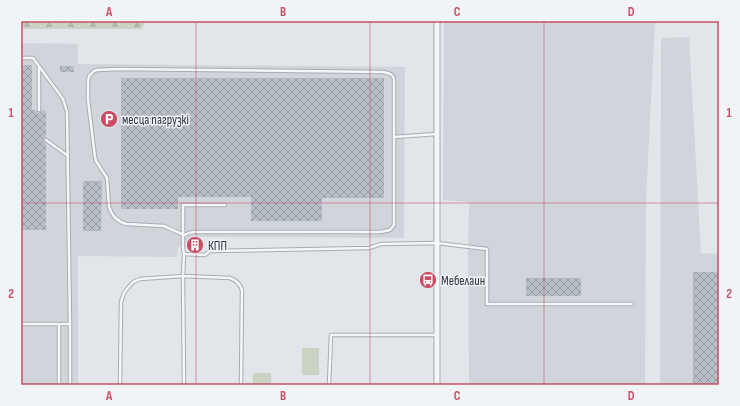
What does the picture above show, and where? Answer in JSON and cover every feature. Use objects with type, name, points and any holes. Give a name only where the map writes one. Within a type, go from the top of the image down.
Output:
[{"type":"street","points":[[437,21],[437,385]]},
{"type":"lane","points":[[21,58],[33,58],[63,99],[67,112],[70,385]]},
{"type":"lane","points":[[38,110],[39,66]]},
{"type":"lane","points":[[94,71],[384,72],[393,76],[395,221],[390,230],[386,232],[194,232],[184,235],[164,226],[122,223],[112,214],[109,206],[107,178],[95,157],[88,100],[88,82],[94,71]]},
{"type":"lane","points":[[394,137],[437,134]]},
{"type":"lane","points":[[46,140],[68,156]]},
{"type":"lane","points":[[184,385],[183,205],[224,205]]},
{"type":"lane","points":[[184,254],[205,255],[210,251],[369,248],[381,244],[437,243],[468,246],[487,249],[487,304],[632,304]]},
{"type":"lane","points":[[120,385],[122,302],[124,293],[133,282],[140,279],[184,276],[230,278],[236,281],[240,286],[242,290],[241,385]]},
{"type":"lane","points":[[21,324],[70,324]]},
{"type":"lane","points":[[59,324],[59,385]]},
{"type":"lane","points":[[329,385],[331,335],[437,335]]},
{"type":"shaded area","points":[[444,21],[655,21],[646,200],[645,385],[469,385],[469,202],[443,200]]},
{"type":"shaded area","points":[[689,37],[701,253],[719,254],[719,385],[660,385],[661,38]]},
{"type":"shaded area","points":[[21,43],[78,44],[78,64],[405,67],[404,238],[199,237],[199,247],[178,247],[177,257],[78,256],[78,385],[21,385]]},
{"type":"green space","points":[[21,21],[145,21],[142,29],[21,29]]},
{"type":"green space","points":[[302,348],[319,348],[319,375],[302,375]]},
{"type":"green space","points":[[253,373],[271,373],[271,385],[253,385]]},
{"type":"building","points":[[21,65],[32,65],[32,110],[36,110],[39,113],[42,110],[46,111],[46,137],[43,140],[46,143],[46,230],[21,230]]},
{"type":"building","points":[[60,66],[74,66],[74,72],[60,72]]},
{"type":"building","points":[[121,78],[384,78],[384,198],[322,198],[322,221],[251,221],[251,197],[178,197],[178,209],[121,209]]},
{"type":"building","points":[[83,181],[102,181],[101,231],[83,231]]},
{"type":"building","name":"КПП","points":[[191,237],[199,237],[199,247],[191,247]]},
{"type":"building","points":[[693,272],[719,272],[719,385],[693,385]]},
{"type":"building","points":[[526,278],[581,278],[581,296],[526,296]]},
{"type":"place","name":"месца пагрузкі","points":[[109,119]]},
{"type":"place","name":"КПП","points":[[195,245]]},
{"type":"place","name":"Мебелаин","points":[[428,280]]}]
